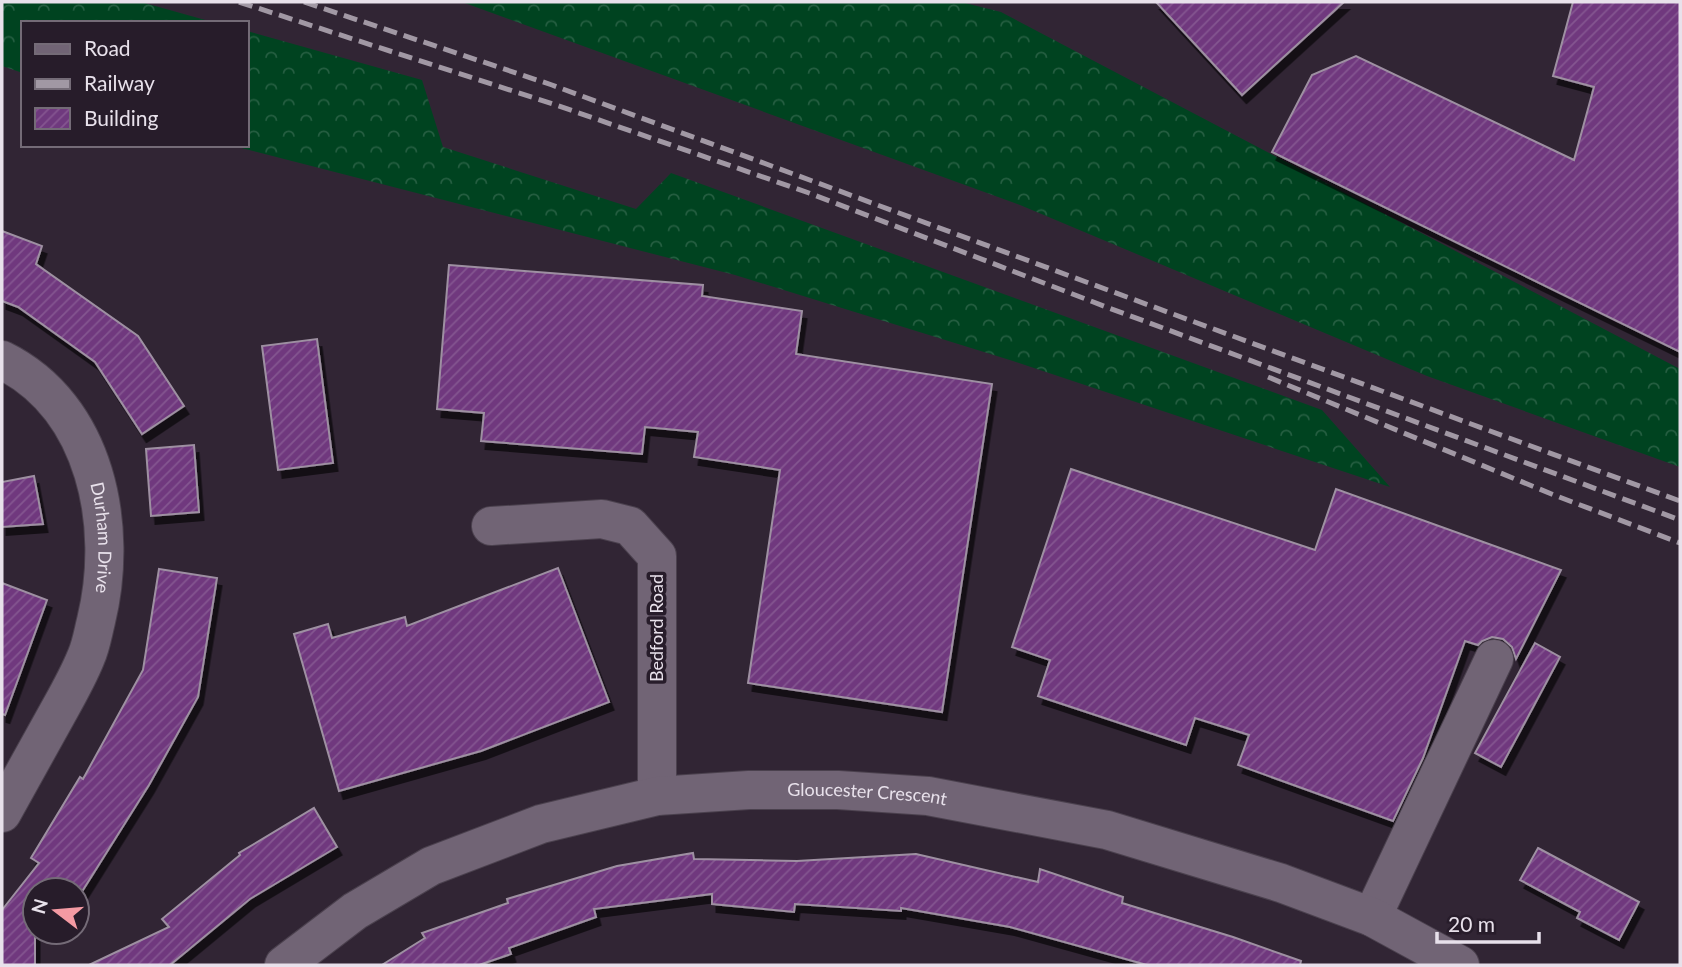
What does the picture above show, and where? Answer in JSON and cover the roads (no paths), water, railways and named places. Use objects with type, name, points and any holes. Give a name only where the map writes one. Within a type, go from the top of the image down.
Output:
[{"type":"street","name":"Durham Drive","points":[[2,360],[37,383],[60,408],[86,448],[99,491],[105,545],[101,601],[87,656],[2,813]]},
{"type":"street","name":"Bedford Road","points":[[491,526],[602,519],[631,526],[657,556],[657,796]]},
{"type":"street","points":[[1372,917],[1493,659]]},
{"type":"street","name":"Gloucester Crescent","points":[[284,965],[355,911],[431,866],[541,824],[657,796],[749,790],[838,790],[928,796],[1107,830],[1281,883],[1372,917],[1461,965]]},
{"type":"railway","points":[[239,2],[556,105],[809,193],[1109,308],[1680,520]]},
{"type":"railway","points":[[304,2],[552,85],[1680,501]]},
{"type":"railway","points":[[1268,377],[1554,495],[1680,543]]}]
